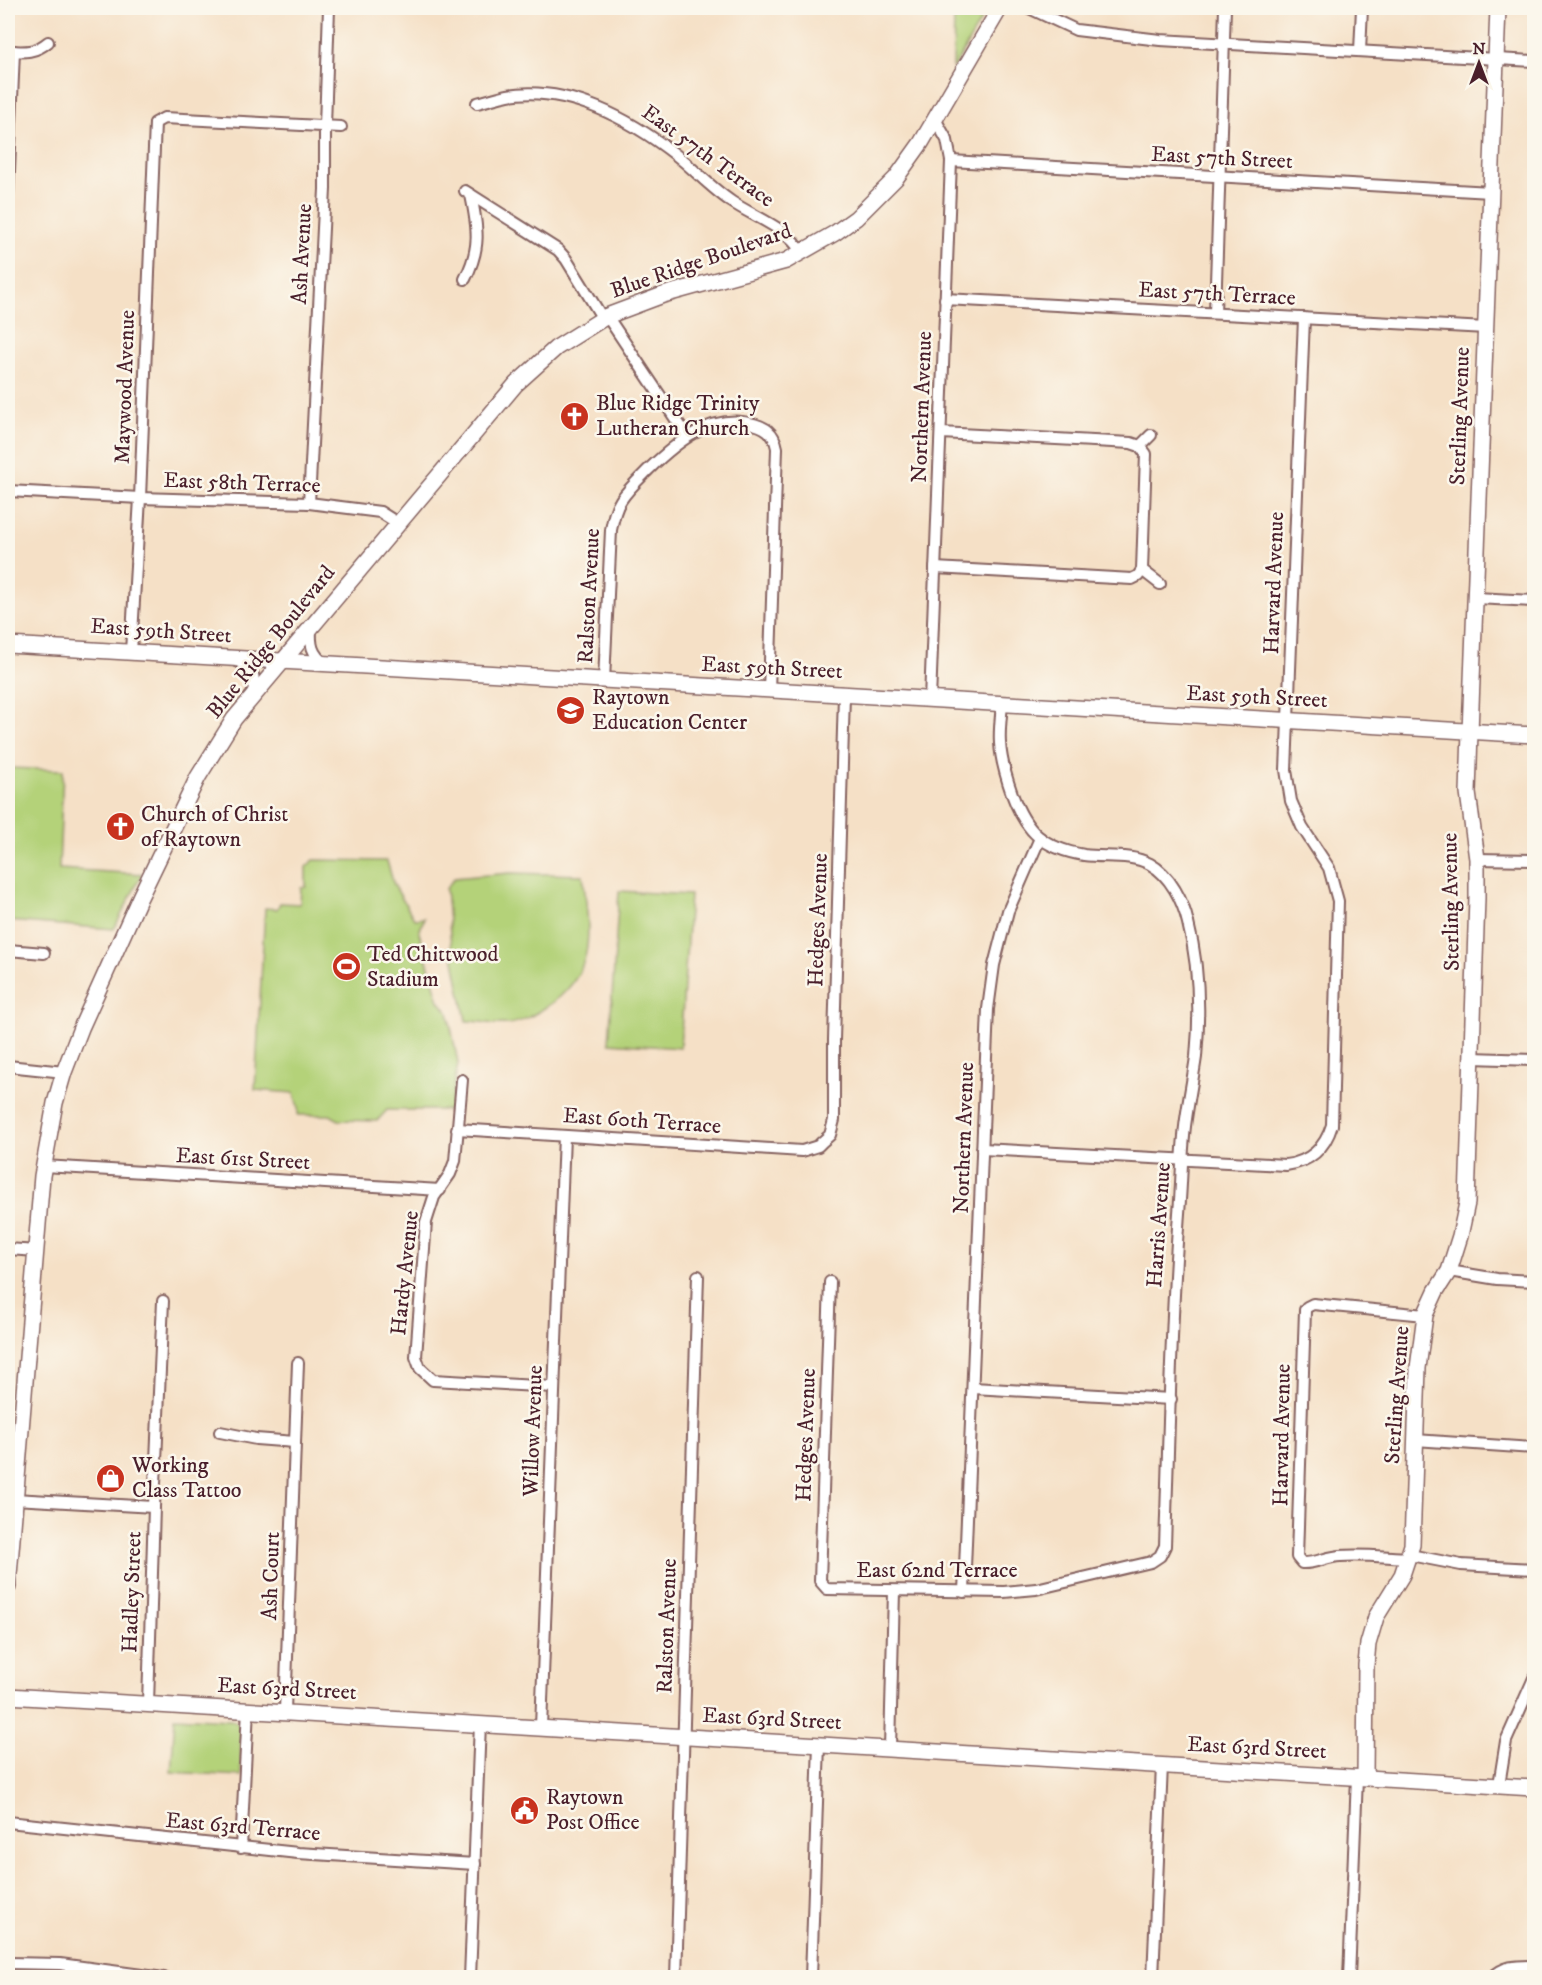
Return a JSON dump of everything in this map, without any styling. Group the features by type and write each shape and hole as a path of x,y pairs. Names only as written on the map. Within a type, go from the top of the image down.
{"street":[{"name":"Ash Avenue","path":"309,503 325,189 324,126 329,8"},
{"name":"Blue Ridge Boulevard","path":"8,1587 14,1499 14,1433 37,1251 44,1167 55,1103 81,1028 140,897 198,777 234,719 516,384 556,348 605,318 663,295 786,261 836,233 879,197 902,169 935,119 1000,8"},
{"path":"1029,8 1076,30 1160,40 1534,60"},
{"path":"1215,313 1226,8"},
{"path":"1360,51 1362,8"},
{"name":"Sterling Avenue","path":"1361,1777 1368,1644 1376,1617 1402,1575 1412,1545 1418,1368 1425,1315 1436,1291 1449,1271 1467,1203 1478,898 1468,793 1498,8"},
{"path":"8,196 11,51 33,52 48,42"},
{"name":"East 57th Terrace","path":"477,103 509,95 548,95 571,99 625,121 676,155 732,202 792,239 802,253"},
{"name":"Maywood Avenue","path":"131,652 140,498 155,123 164,118 324,126"},
{"name":"Northern Avenue","path":"930,700 951,161 947,140 935,119"},
{"path":"324,126 340,127"},
{"name":"East 57th Street","path":"951,161 1491,192"},
{"path":"465,279 478,245 477,224 468,193 558,250 687,436 716,424 742,421 762,425 772,433 777,448 769,691"},
{"name":"East 57th Terrace","path":"945,299 1486,328"},
{"name":"Harvard Avenue","path":"1183,1159 1286,1166 1307,1159 1321,1148 1332,1125 1339,917 1336,892 1329,868 1302,827 1291,801 1286,770 1304,318"},
{"path":"935,568 1132,579 1142,570 1146,454 1140,446 1131,443 941,433"},
{"path":"1140,446 1151,435"},
{"name":"Ralston Avenue","path":"604,681 611,530 615,513 622,499 641,477 687,436"},
{"name":"East 58th Terrace","path":"8,491 309,503 380,512 399,524"},
{"path":"1142,570 1160,584"},
{"path":"1476,598 1534,601"},
{"path":"311,627 312,651 326,664"},
{"name":"East 59th Street","path":"8,645 1534,735"},
{"path":"232,658 249,666 254,675 253,696"},
{"name":"Hedges Avenue","path":"822,1142 830,1135 834,1120 834,1040 844,695"},
{"path":"1002,704 999,741 1005,775 1020,814 1028,827 1040,838"},
{"name":"Northern Avenue","path":"964,1592 988,1010 994,966 1008,911 1040,838"},
{"name":"Harris Avenue","path":"1040,838 1065,852 1131,858 1148,863 1162,872 1176,894 1188,922 1191,938 1197,983 1196,1056 1185,1122 1176,1257 1165,1546 1160,1556 1155,1559"},
{"path":"1476,859 1534,860"},
{"path":"8,950 44,953"},
{"path":"1472,1058 1534,1060"},
{"path":"8,1066 64,1072"},
{"name":"Hardy Avenue","path":"462,1080 455,1161 450,1174 434,1197 426,1222 416,1350 420,1368 433,1380 554,1387"},
{"name":"East 60th Terrace","path":"457,1129 802,1151 818,1146 822,1142"},
{"name":"Willow Avenue","path":"541,1727 564,1136"},
{"path":"982,1149 1183,1159"},
{"name":"East 61st Street","path":"44,1167 440,1190"},
{"path":"8,1249 37,1251"},
{"path":"1449,1271 1497,1279 1534,1281"},
{"name":"Ralston Avenue","path":"676,1977 698,1276"},
{"name":"Hedges Avenue","path":"824,1587 820,1581 830,1282"},
{"name":"Hadley Street","path":"148,1704 163,1301"},
{"name":"Harvard Avenue","path":"1409,1557 1343,1556 1302,1563 1297,1557 1305,1310 1307,1306 1313,1304 1425,1315"},
{"name":"Ash Court","path":"285,1711 298,1363"},
{"path":"973,1388 1171,1399"},
{"path":"220,1432 256,1439 295,1442"},
{"path":"1415,1440 1534,1448"},
{"path":"14,1499 154,1507"},
{"path":"1409,1557 1461,1565 1534,1569"},
{"name":"East 62nd Terrace","path":"824,1587 1004,1592 1036,1588 1155,1559"},
{"path":"890,1748 894,1590"},
{"path":"1499,1785 1506,1741 1534,1678"},
{"name":"East 63rd Street","path":"8,1696 1534,1788"},
{"path":"241,1848 248,1709"},
{"path":"470,1977 480,1723"},
{"path":"811,1977 819,1744"},
{"path":"1153,1977 1162,1765"},
{"path":"1349,1977 1361,1777"},
{"name":"East 63rd Terrace","path":"8,1822 241,1848 475,1864"},
{"path":"8,1963 60,1964 164,1977"},
{"path":"1492,1977 1497,1972 1511,1966 1534,1966"}],"green space":[{"path":"961,8 988,8 953,69 954,13"},
{"path":"8,768 63,770 59,869 142,874 114,929 8,921"},
{"name":"Ted Chittwood Stadium","path":"314,860 387,861 394,885 414,919 424,918 419,933 439,1001 448,1012 458,1063 450,1110 387,1110 377,1121 339,1120 330,1115 298,1115 294,1093 255,1090 265,908 277,909 280,903 300,904 301,888 306,887 306,867"},
{"path":"510,873 583,875 588,932 583,965 575,980 563,994 528,1018 503,1024 466,1021 451,945 446,889 454,878"},
{"path":"619,891 690,895 680,1048 609,1043"},
{"path":"175,1717 230,1720 237,1723 241,1729 241,1776 171,1772"}],"place":[{"name":"Blue Ridge Trinity Lutheran Church","path":"575,416"},
{"name":"Raytown Education Center","path":"571,710"},
{"name":"Church of Christ of Raytown","path":"120,827"},
{"name":"Ted Chittwood Stadium","path":"346,967"},
{"name":"Working Class Tattoo","path":"111,1478"},
{"name":"Raytown Post Office","path":"525,1810"}]}
